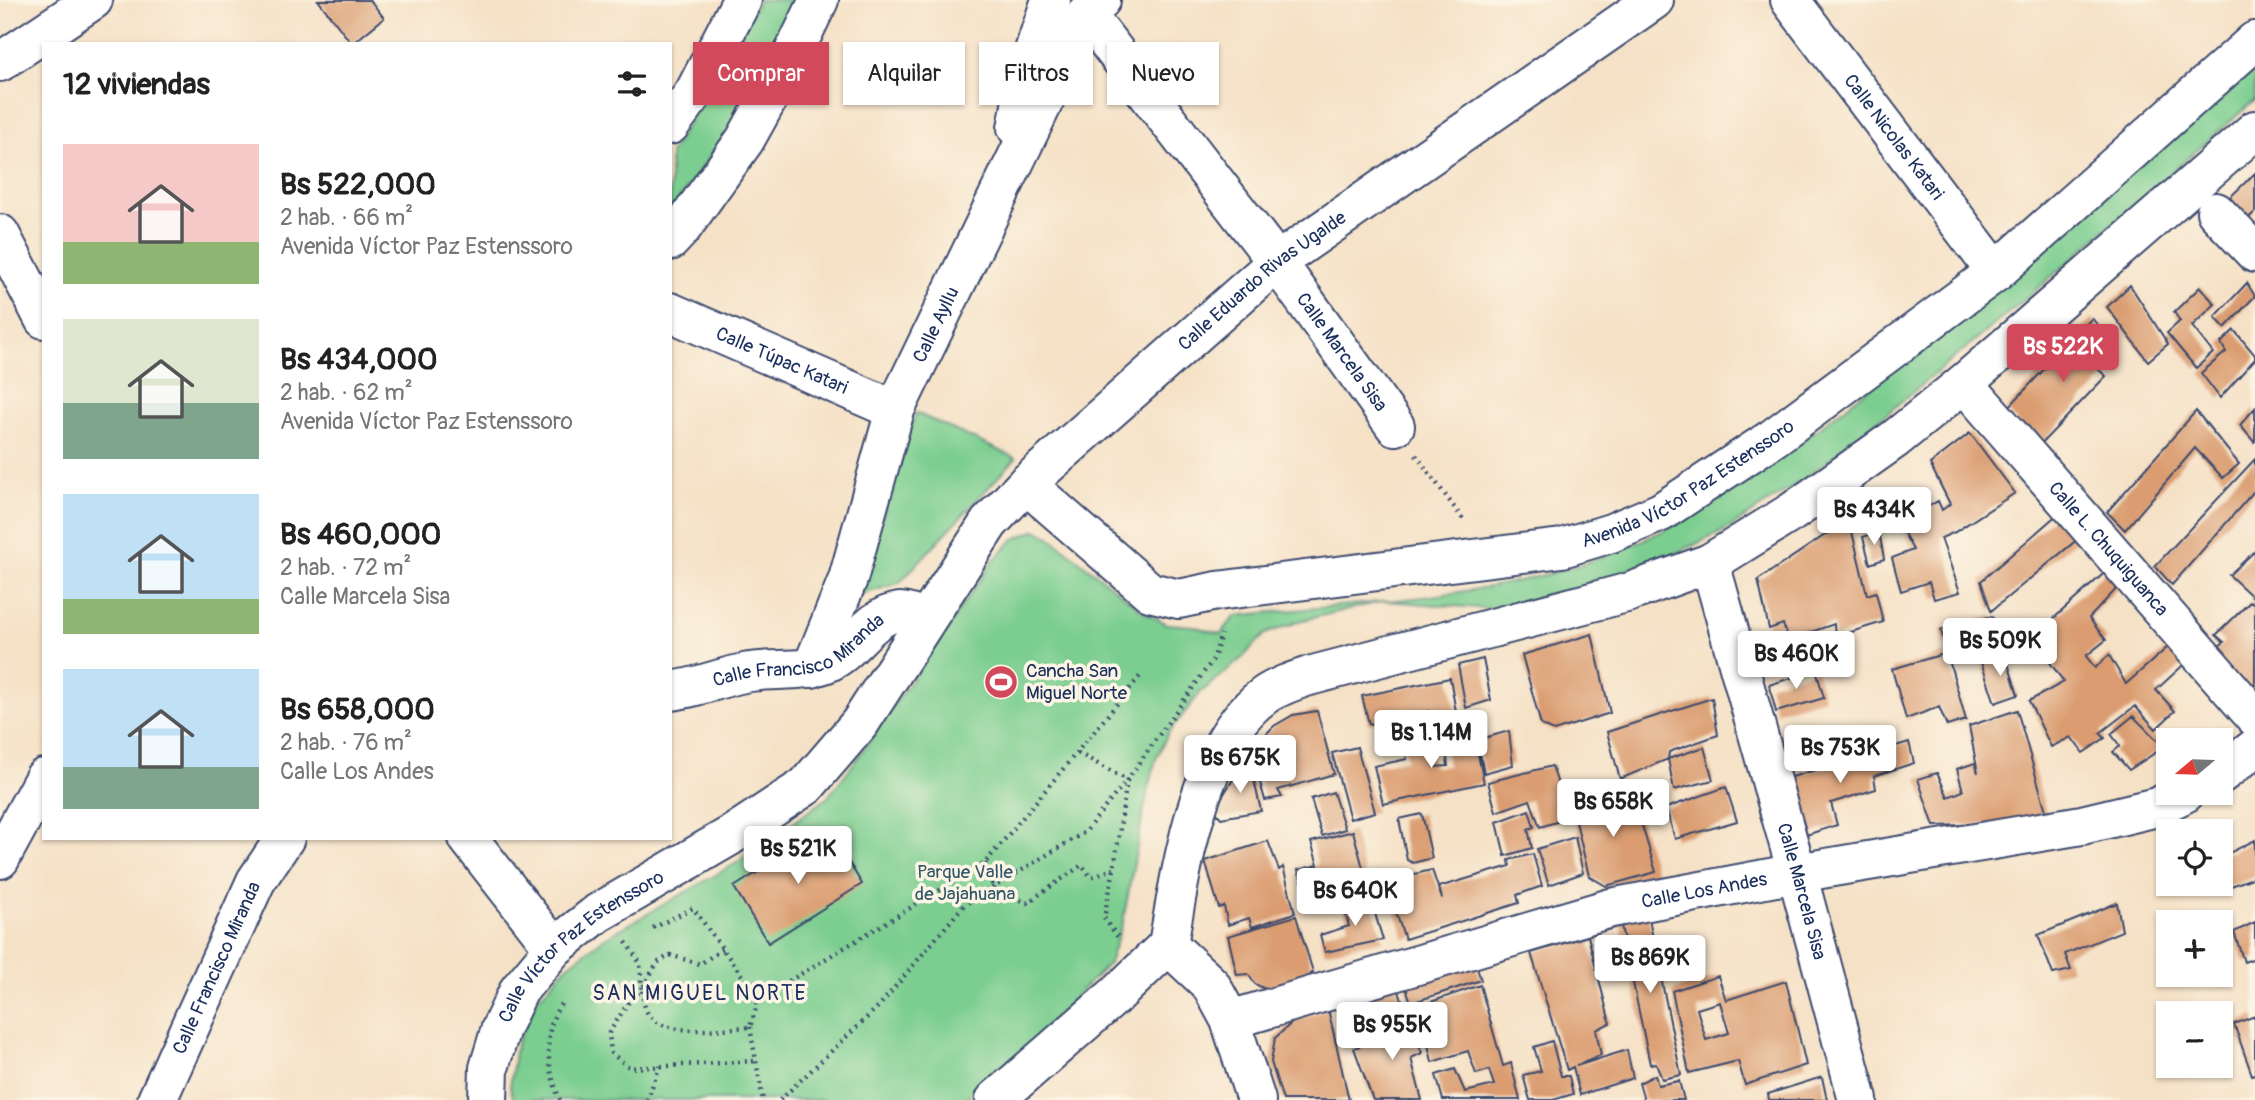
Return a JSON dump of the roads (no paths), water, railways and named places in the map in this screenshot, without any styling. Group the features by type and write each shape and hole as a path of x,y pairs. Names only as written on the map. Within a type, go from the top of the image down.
{"street":[{"path":"0,62 93,0"},
{"path":"672,122 694,93 742,0"},
{"path":"672,239 682,229 745,140 794,52 819,0"},
{"path":"1008,178 1027,72 1051,0"},
{"name":"Calle Eduardo Rivas Ugalde","path":"924,620 989,523 1027,485 1277,262 1654,0"},
{"name":"Calle Nicolas Katari","path":"1790,0 1996,272"},
{"name":"Calle Ayllu","path":"812,668 848,579 895,410 1093,7"},
{"name":"Calle Marcela Sisa","path":"1093,7 1395,426"},
{"name":"Avenida Víctor Paz Estenssoro","path":"1027,485 1150,592 1179,599 1562,548 1611,533 1661,512 1773,438 1996,272 2255,41"},
{"path":"995,1100 1155,958 1207,777 1230,733 1247,711 1265,695 1309,676 1630,592 1710,563 1792,512 1876,453 1964,383 2255,130"},
{"path":"2216,212 2255,253"},
{"path":"0,234 42,314"},
{"name":"Calle Túpac Katari","path":"672,313 895,410"},
{"name":"Calle L. Chuquiguanca","path":"1964,383 2255,716"},
{"name":"Calle Marcela Sisa","path":"1710,563 1858,1100"},
{"name":"Calle Francisco Miranda","path":"672,691 694,689 744,673 812,668 830,662 846,652 877,620 900,612 924,620"},
{"name":"Calle Víctor Paz Estenssoro","path":"488,1100 489,1068 501,1028 519,990 554,948 598,913 730,836 806,786 860,723 924,620"},
{"path":"2233,765 2255,748"},
{"path":"0,859 42,782"},
{"name":"Calle Los Andes","path":"1230,1020 1611,908 1797,873 2082,825 2161,805"},
{"name":"Calle Francisco Miranda","path":"157,1100 256,881 284,840"},
{"path":"470,840 554,948"},
{"path":"1155,958 1211,985 1230,1020 1256,1100"}],"place":[{"name":"Cancha San Miguel Norte","path":"1001,682"}],"district":[{"name":"SAN MIGUEL NORTE","path":"700,993"}],"park label":[{"name":"Parque Valle de Jajahuana","path":"965,883"}]}
